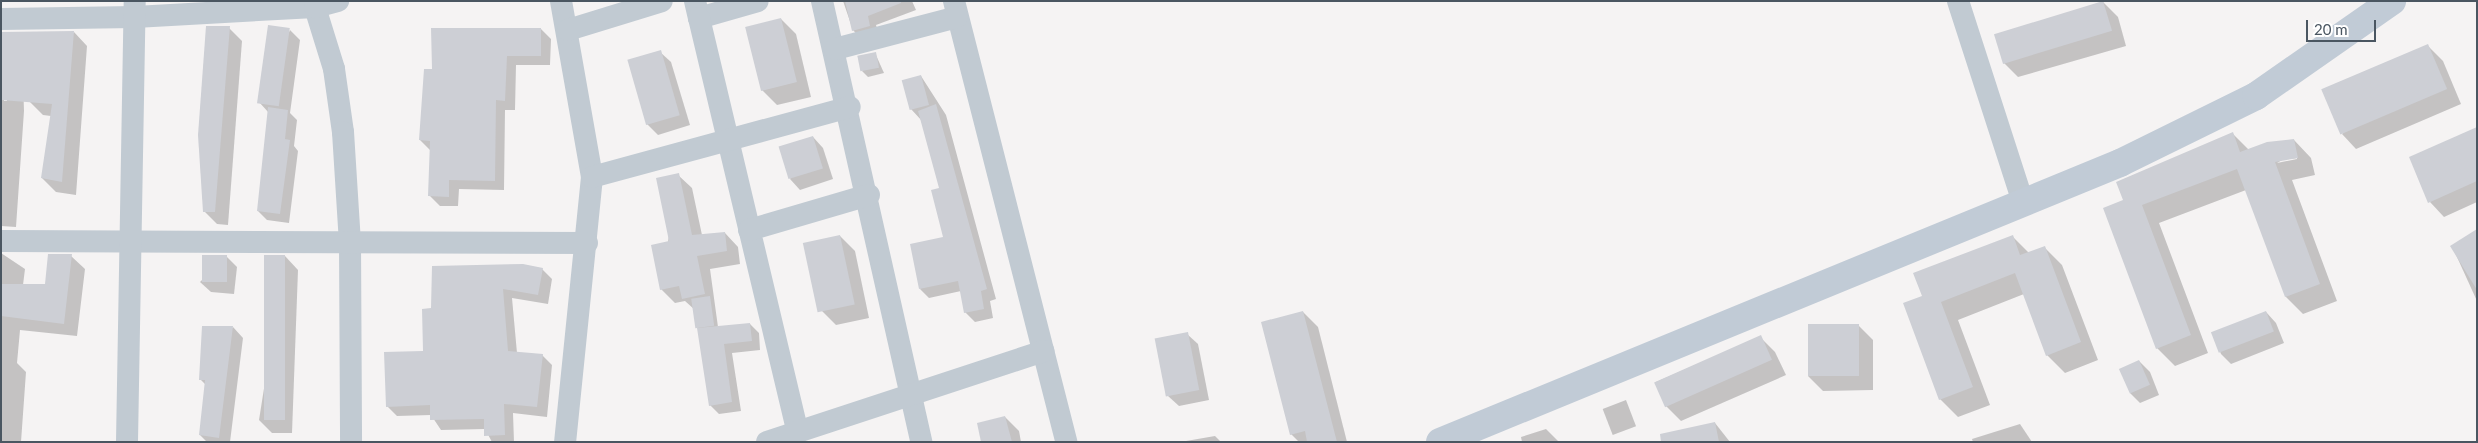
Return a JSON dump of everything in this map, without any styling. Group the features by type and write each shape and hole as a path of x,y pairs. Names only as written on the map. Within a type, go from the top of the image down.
{"street":[{"path":"1,19 135,9 314,4 338,1"},
{"path":"561,1 568,30 592,177 587,243 565,442"},
{"path":"568,30 662,1"},
{"path":"758,1 697,10 727,143 798,432"},
{"path":"822,1 850,107 921,442"},
{"path":"1958,1 2024,205"},
{"path":"1440,442 2024,205 2256,96 2392,1"},
{"path":"314,4 334,69 350,242 351,442"},
{"path":"127,442 127,244 135,9"},
{"path":"835,49 956,9 1066,442"},
{"path":"592,177 727,143 850,107"},
{"path":"749,230 869,195"},
{"path":"1,241 127,244 350,242 587,243"},
{"path":"767,442 911,391 1043,352"}],"building":[{"path":"845,1 901,1 901,3 868,16 870,26 852,31"},
{"path":"2103,1 2112,31 2003,64 1994,34"},
{"path":"781,18 797,82 761,91 745,27"},
{"path":"268,25 290,28 279,106 257,103"},
{"path":"206,26 230,26 215,212 203,212 198,135"},
{"path":"431,28 541,28 541,56 507,56 505,101 496,100 495,181 449,180 449,197 428,196 430,141 419,140 424,69 432,69"},
{"path":"74,31 62,182 41,178 52,104 1,100 1,32"},
{"path":"2428,44 2447,89 2340,134 2321,89"},
{"path":"661,50 680,115 646,125 627,60"},
{"path":"876,52 879,68 860,71 857,56"},
{"path":"921,75 929,105 910,110 902,80"},
{"path":"936,104 987,289 981,291 984,309 964,313 958,281 919,289 910,244 943,237 931,190 939,188 918,111"},
{"path":"268,107 288,110 285,139 290,140 280,214 257,211"},
{"path":"2477,127 2477,181 2428,203 2409,157"},
{"path":"2233,132 2240,152 2267,142 2294,139 2298,158 2275,162 2320,284 2285,297 2237,169 2142,205 2191,335 2156,349 2103,208 2123,200 2116,182"},
{"path":"813,136 823,169 789,179 779,147"},
{"path":"679,173 692,235 725,232 727,251 697,256 705,294 682,299 679,286 660,290 651,245 669,241 656,178"},
{"path":"2477,229 2477,290 2450,246"},
{"path":"840,235 855,304 818,312 803,243"},
{"path":"2013,235 2020,255 2045,246 2081,342 2046,356 2015,273 1941,302 1973,387 1939,400 1903,303 1922,296 1913,273"},
{"path":"48,254 72,254 64,324 1,316 1,284 45,284"},
{"path":"202,255 227,255 227,282 202,282"},
{"path":"264,255 285,255 285,420 264,420"},
{"path":"523,264 543,268 538,295 503,289 508,351 543,354 537,407 504,404 505,435 484,436 484,419 430,420 430,405 386,407 384,352 423,351 422,309 431,308 432,266"},
{"path":"710,296 714,326 695,328 691,299"},
{"path":"1303,311 1337,442 1307,442 1305,431 1290,435 1261,322"},
{"path":"2266,311 2274,332 2219,353 2211,332"},
{"path":"750,323 752,341 724,344 732,402 709,406 697,328"},
{"path":"1808,324 1859,324 1859,376 1808,376"},
{"path":"202,326 233,326 219,438 199,435 205,380 199,380"},
{"path":"1188,332 1199,390 1166,396 1155,338"},
{"path":"1761,335 1772,360 1665,407 1654,383"},
{"path":"2139,360 2150,385 2130,394 2119,369"},
{"path":"1005,416 1012,442 981,442 977,423"},
{"path":"1715,422 1719,442 1661,442 1660,434"}]}
